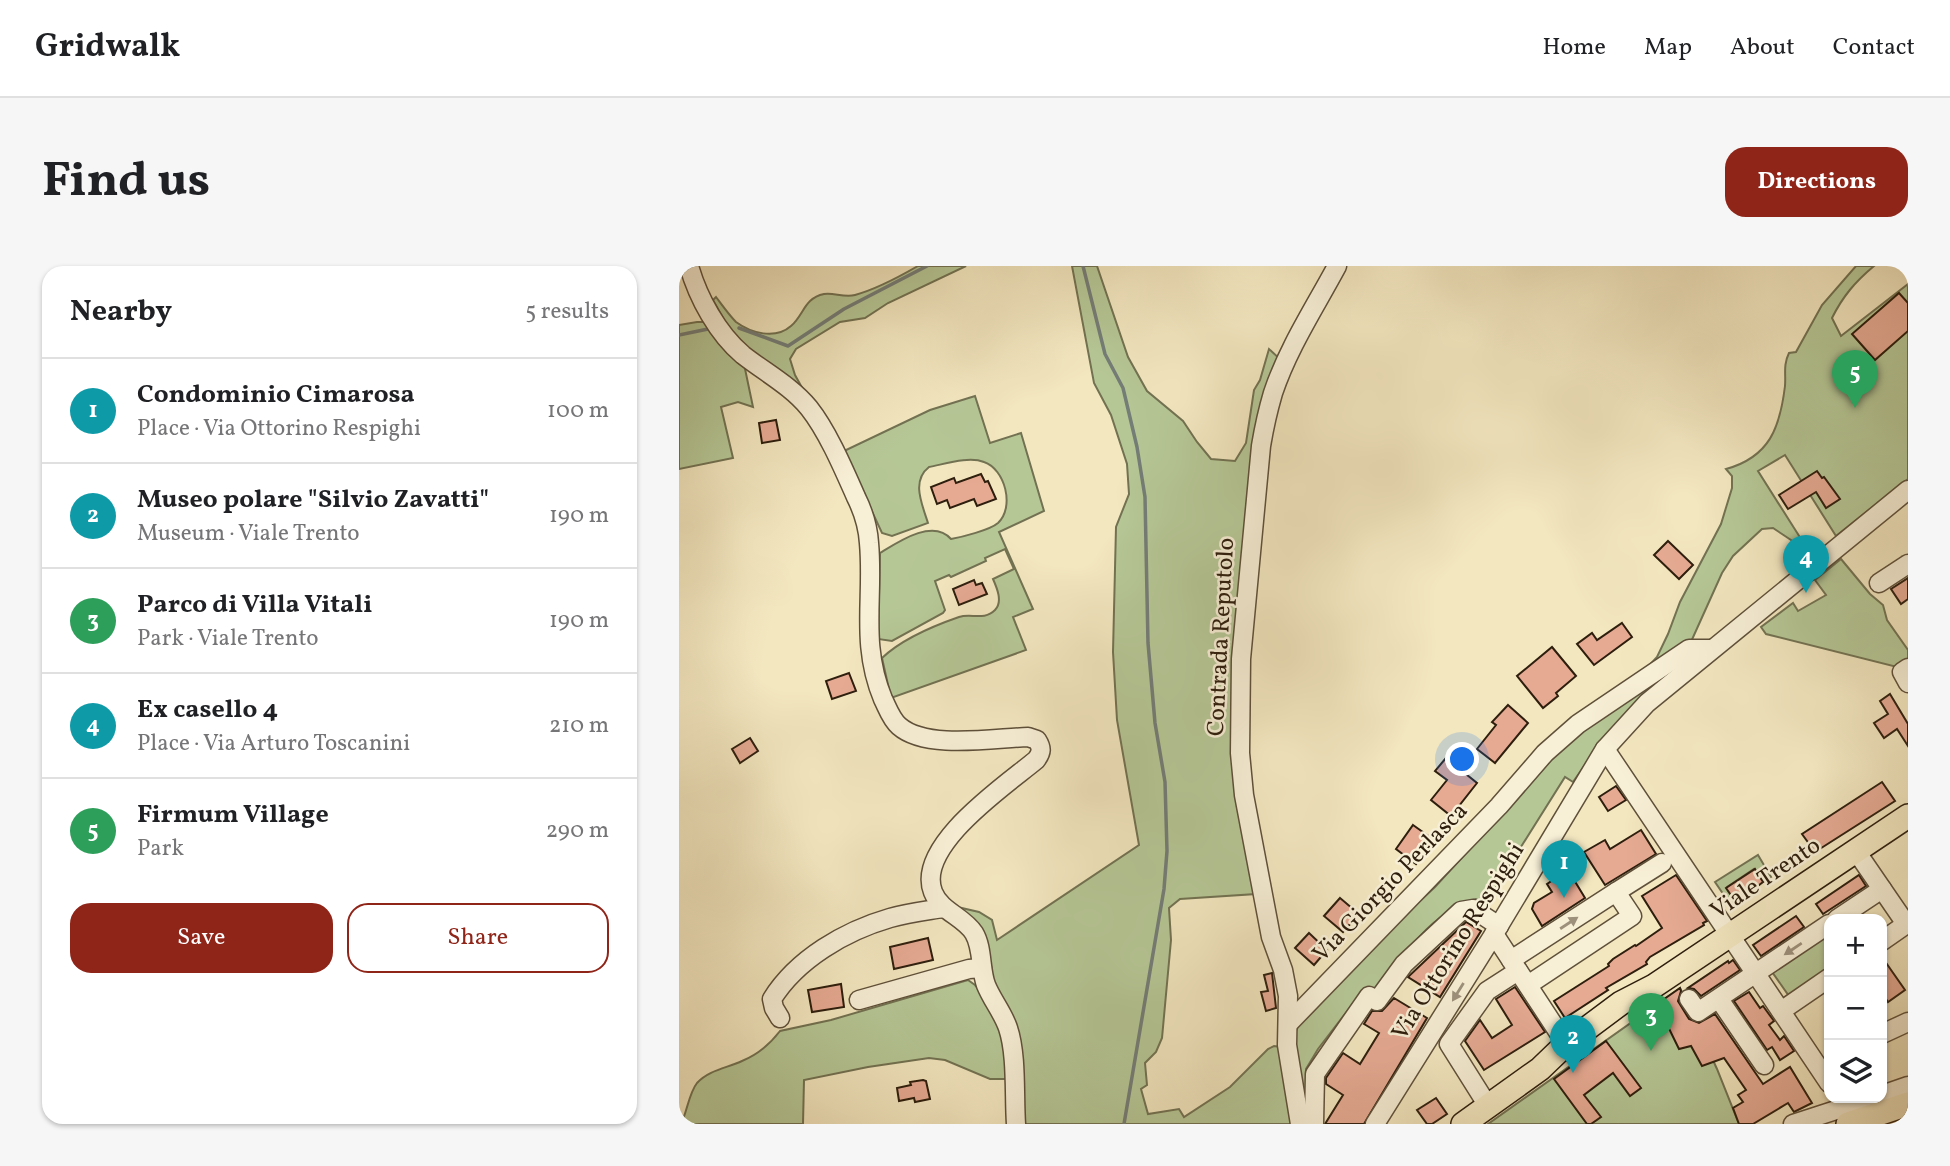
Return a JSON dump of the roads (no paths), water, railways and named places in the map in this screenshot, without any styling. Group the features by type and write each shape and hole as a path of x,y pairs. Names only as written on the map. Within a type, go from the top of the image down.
{"main road":[{"name":"Viale Trento","path":"1463,1124 1569,1049 1629,1014 1654,986 1908,816"},
{"path":"1843,1110 1908,1104"}],"street":[{"path":"689,266 694,283 716,325 741,354 789,388 810,409 857,498 866,523 869,544 868,614 871,655 879,688 890,716 900,727 920,738 944,740 1028,737 1037,740 1041,746 1041,753 1036,760 981,804 952,833 938,852 932,869 931,884 934,895 943,908 975,934 986,986 1007,1024 1011,1038 1016,1124"},
{"name":"Contrada Reputolo","path":"1289,1023 1283,970 1271,937 1244,795 1240,753 1241,659 1265,423 1274,391 1302,328 1337,266"},
{"name":"Via Ottorino Respighi","path":"1374,1124 1497,930 1605,749 1647,703 1908,490"},
{"path":"1879,583 1908,564"},
{"name":"Via Giorgio Perlasca","path":"1289,1023 1471,835 1545,753 1578,724 1689,649 1711,649"},
{"path":"1908,668 1902,672 1908,683"},
{"path":"1605,749 1781,1011 1824,1067"},
{"path":"1856,851 1907,923 1887,937"},
{"path":"1519,972 1616,892 1662,863"},
{"path":"1844,914 1882,889"},
{"path":"1488,1106 1448,1044 1487,991 1519,972 1632,916 1616,892"},
{"path":"780,1018 772,999 782,982 837,940 890,918 943,908"},
{"path":"1314,1124 1315,1074 1369,996 1377,1001 1404,964 1461,911 1473,909 1497,930 1519,972 1569,1049"},
{"path":"1689,999 1698,1012 1824,928"},
{"path":"859,1000 969,969 982,968"},
{"path":"1781,1011 1824,981"},
{"path":"1719,999 1764,1065"},
{"path":"1887,1032 1908,1021"},
{"path":"1289,1023 1288,1056 1300,1124"},
{"path":"1887,1093 1908,1086"},
{"path":"1793,1124 1860,1103"}],"waterway":[{"path":"739,328 788,346 844,309 927,266"},
{"path":"1083,266 1105,354 1123,388 1145,497 1148,643 1155,723 1165,782 1167,851 1164,889 1124,1124"},
{"path":"679,335 708,329"}],"place":[{"name":"Firmum Village","path":"1855,408"},
{"name":"Ex casello 4","path":"1806,593"},
{"name":"Condominio Cimarosa","path":"1564,898"},
{"name":"Parco di Villa Vitali","path":"1651,1051"},
{"name":"Museo polare \"Silvio Zavatti\"","path":"1573,1073"}]}
